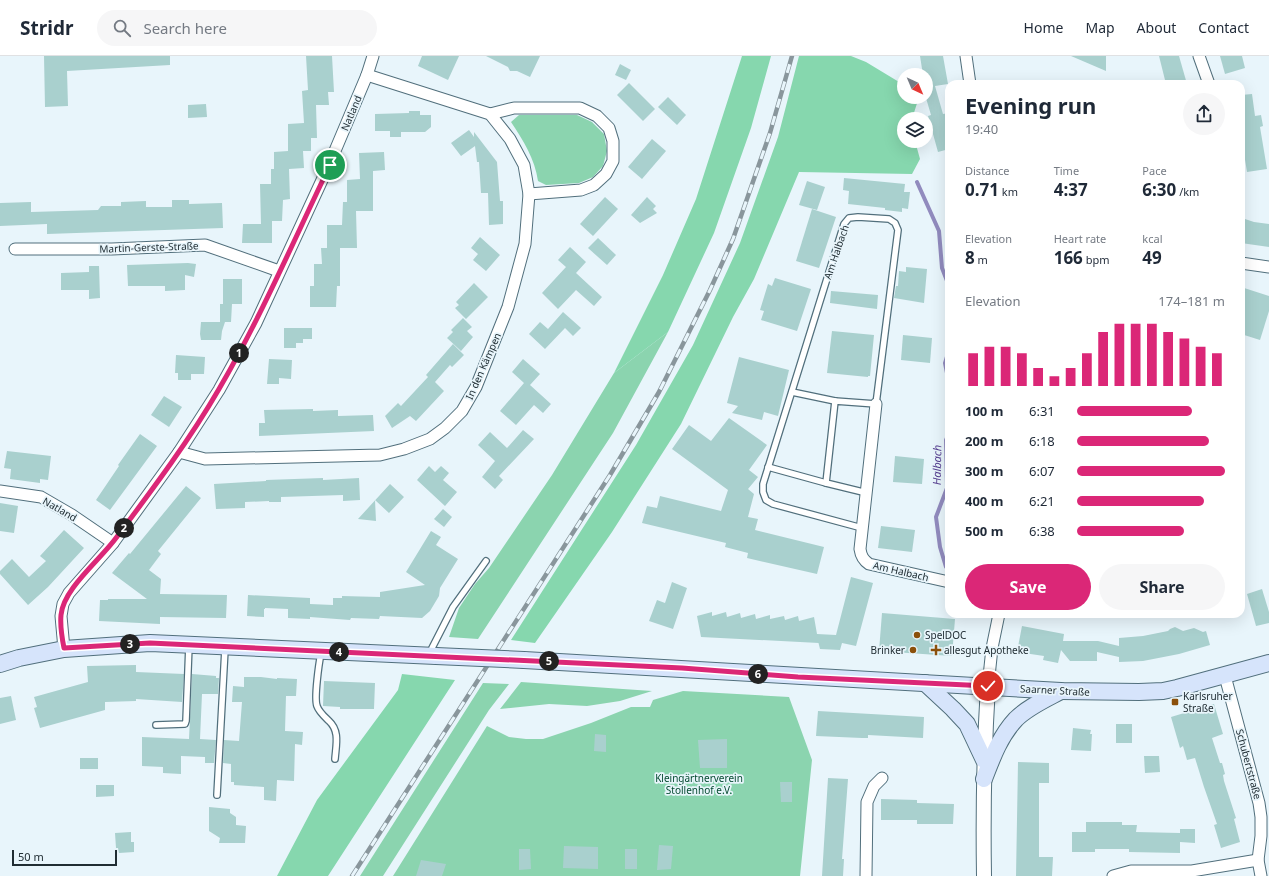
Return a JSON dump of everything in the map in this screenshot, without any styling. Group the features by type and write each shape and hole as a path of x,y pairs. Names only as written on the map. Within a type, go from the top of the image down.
{"main road":[{"name":"Saarner Straße","path":"0,664 19,658 64,648 150,643 682,668 798,677 1061,691 1139,692 1163,691 1225,676 1269,663"},
{"path":"925,683 967,724 984,760"},
{"path":"984,779 995,750 1006,731 1017,719 1033,706 1061,691"}],"street":[{"name":"Natland","path":"64,648 60,616 63,604 69,592 113,543 179,452 219,390 252,330 330,165 367,75 372,56"},
{"path":"966,56 969,80"},
{"path":"1199,56 1208,80"},
{"path":"367,75 490,114 514,108 580,108 597,116 609,128 613,141 613,161 606,174 594,185 581,190 529,194"},
{"name":"In den Kämpen","path":"179,452 205,459 380,455 404,449 430,439 445,428 462,411 476,387 508,307 525,244 529,194 524,165 510,139 490,114"},
{"name":"Martin-Gerste-Straße","path":"15,249 112,249 205,245 279,271"},
{"path":"1245,264 1269,267"},
{"name":"Am Halbach","path":"876,404 862,528 860,549 861,555 869,564 945,581"},
{"name":"Natland","path":"0,490 41,497 72,515 113,543"},
{"path":"984,876 984,760 988,686 992,648 998,618"},
{"name":"Schubertstraße","path":"1225,676 1260,804 1265,835 1258,860 1261,876"},
{"path":"866,876 867,802 874,786 882,778"},
{"path":"1113,876 1131,871 1192,871 1258,860"}],"lane":[{"name":"Am Halbach","path":"862,528 773,504 766,500 763,492 768,468 844,224 849,218 858,217 889,219 895,223 898,230 876,404"},
{"path":"792,392 835,401 876,404"},
{"path":"826,482 835,401"},
{"path":"768,468 867,493"},
{"path":"433,656 432,648 453,607 486,561"},
{"path":"156,725 185,724 189,645"},
{"path":"217,795 225,646"},
{"path":"321,651 318,672 317,706 337,732 335,759"}],"green space":[{"path":"742,56 771,56 751,128 714,233 668,332 614,373 663,275 696,199"},
{"path":"799,56 851,56 866,62 897,81 897,104 917,104 914,112 897,112 897,148 917,148 920,159 912,174 799,172 754,279 733,317 681,424 612,532 535,643 511,640 636,445 693,345 740,243 778,137"},
{"path":"519,115 577,115 592,122 604,134 607,151 603,166 593,177 579,183 546,185 538,181 531,157 511,122"},
{"path":"668,332 613,433 478,639 449,637 459,608 475,584 489,568 552,475 614,373"},
{"path":"402,674 455,680 328,876 277,876 317,800 398,690"},
{"path":"521,682 652,691 620,701 587,706 549,704 500,709"},
{"path":"483,683 509,684 489,710 383,876 360,876"},
{"name":"Kleingärtnerverein Stollenhof e.V.","path":"683,691 789,697 812,760 800,876 393,876 487,726 509,737 543,739 591,723 631,707 650,707 653,700"}],"building":[{"path":"44,56 170,56 170,65 67,71 68,106 45,107"},
{"path":"306,56 332,56 334,92 328,92 329,105 316,105 317,138 311,138 311,151 303,151 304,168 289,169 290,199 283,200 282,221 272,221 272,243 242,243 243,224 261,224 260,184 271,184 271,169 274,169 274,152 288,151 288,124 304,123 302,91 308,90"},
{"path":"422,56 459,56 448,80 418,66"},
{"path":"486,56 540,56 530,77 517,71 510,71 508,67"},
{"path":"920,56 943,56 947,80 945,80 945,84 935,86 943,114 945,114 945,150 938,152 933,134 933,112 930,112 928,104 933,104 933,68 922,68"},
{"path":"1071,56 1106,56 1106,71"},
{"path":"1159,56 1179,56 1186,80 1165,80"},
{"path":"1220,56 1242,56 1245,68 1225,74"},
{"path":"620,64 631,70 626,80 615,75"},
{"path":"629,83 655,109 643,121 617,95"},
{"path":"1252,94 1255,116 1261,115 1263,126 1260,127 1267,169 1247,172 1245,160 1245,95"},
{"path":"668,97 686,115 677,125 658,107"},
{"path":"206,104 207,117 188,118 188,105"},
{"path":"409,111 420,111 420,115 431,115 431,127 425,132 401,132 401,137 390,137 390,131 375,131 375,114 409,113"},
{"path":"469,130 474,137 474,132 497,162 500,201 503,201 503,224 489,225 488,193 481,193 479,162 477,162 475,146 461,156 451,143"},
{"path":"652,139 666,151 642,179 628,167"},
{"path":"384,152 385,170 373,171 373,211 356,211 357,248 340,248 340,286 337,286 336,307 310,307 310,286 314,286 314,264 322,264 321,248 327,248 327,225 342,225 343,202 347,202 347,180 360,179 359,153"},
{"path":"844,178 905,184 904,192 910,192 908,209 902,208 902,212 885,210 885,208 848,204 849,191 843,190"},
{"path":"807,181 825,187 817,210 799,205"},
{"path":"605,197 618,209 593,236 580,224"},
{"path":"647,197 656,206 653,209 657,213 640,223 631,215"},
{"path":"172,200 189,200 189,204 222,203 223,228 47,234 47,224 0,226 0,203 31,202 31,212 98,210 101,206 121,206 121,202 146,201 146,207 172,207"},
{"path":"812,209 836,217 819,268 796,261"},
{"path":"1245,219 1269,224 1269,247 1245,244"},
{"path":"480,237 500,255 486,271 473,260 478,254 471,248"},
{"path":"598,238 616,255 607,265 588,248"},
{"path":"570,247 586,262 576,273 602,297 594,306 576,290 558,309 542,293 566,267 558,260"},
{"path":"196,264 194,277 185,275 185,290 165,291 165,286 128,286 127,265"},
{"path":"89,266 99,266 100,298 89,299 89,290 61,290 61,273 89,272"},
{"path":"906,267 927,269 924,303 894,298 896,286 898,286 899,271 906,272"},
{"path":"775,278 811,289 797,331 761,320 764,311 760,310 768,284 772,286"},
{"path":"223,279 242,279 242,304 232,304 231,322 225,322 221,340 201,340 201,322 220,322 220,304 223,304"},
{"path":"474,283 488,297 466,319 455,308 459,305 456,302"},
{"path":"1245,288 1269,296 1269,311 1260,340 1245,335"},
{"path":"831,291 878,295 877,309 830,303"},
{"path":"563,312 581,328 573,336 565,328 545,349 529,334 540,322 548,329"},
{"path":"463,318 472,327 467,331 473,337 461,351 447,338 453,332 451,330"},
{"path":"284,328 312,328 312,339 303,339 303,343 296,343 296,348 284,348"},
{"path":"832,331 874,335 870,376 827,373"},
{"path":"903,335 932,338 930,363 901,360"},
{"path":"453,344 464,355 452,367 450,365 435,382 444,391 416,421 410,416 392,428 385,416 398,403 401,406 428,377 426,375"},
{"path":"176,355 205,357 204,374 191,374 191,380 178,380 178,373 175,373"},
{"path":"739,357 789,370 778,416 764,412 762,420 732,413 738,406 727,403"},
{"path":"269,359 292,360 291,379 279,378 279,384 267,384"},
{"path":"523,359 540,374 530,385 551,404 543,413 534,405 516,425 500,411 524,383 512,372"},
{"path":"164,396 182,407 169,427 151,415"},
{"path":"313,409 313,411 338,410 338,416 373,415 374,431 259,436 259,423 265,423 264,410"},
{"path":"729,418 767,445 749,470 758,477 748,489 754,494 748,517 758,519 755,530 824,547 817,574 747,558 748,553 725,547 726,543 642,523 647,506 657,508 660,496 721,511 728,490 672,449 689,425 711,441"},
{"path":"523,430 534,439 499,476 503,480 495,489 482,477 495,461 478,445 490,432 507,448"},
{"path":"140,434 157,446 110,510 96,500"},
{"path":"7,451 51,456 48,480 40,479 40,483 10,479 11,469 4,468"},
{"path":"895,456 924,459 922,484 893,482"},
{"path":"429,466 435,472 441,466 449,473 443,480 457,492 445,506 417,480"},
{"path":"323,478 323,480 359,478 360,500 343,501 343,495 281,497 281,502 245,502 245,508 216,509 214,484"},
{"path":"390,484 404,497 389,513 375,500"},
{"path":"186,486 201,498 158,551 161,554 149,570 161,579 160,594 227,595 226,618 160,617 160,624 99,621 100,600 147,599 112,573 129,553 130,554"},
{"path":"375,500 376,521 358,519"},
{"path":"0,503 18,506 14,533 0,531"},
{"path":"443,509 452,517 444,527 434,519"},
{"path":"881,526 915,530 912,552 878,548"},
{"path":"64,530 84,548 48,587 28,605 0,574 0,571 12,559 29,577 46,561 40,556"},
{"path":"431,531 441,537 436,545 458,559 440,588 439,596 430,611 422,618 380,616 379,619 351,618 350,620 310,617 310,619 288,618 288,609 265,608 264,617 247,616 248,595 310,598 310,604 333,605 333,598 342,598 342,596 380,597 380,592 425,585 406,572"},
{"path":"851,577 873,583 856,646 842,643 840,650 820,649 818,643 701,637 697,616 712,612 712,616 726,612 727,617 740,613 741,618 755,614 756,619 770,615 770,619 784,616 785,620 798,616 799,621 814,617 817,634 836,635"},
{"path":"672,582 687,588 673,629 649,621 657,600 665,603"},
{"path":"1262,589 1269,612 1269,623 1256,626 1247,594"},
{"name":"SpelDOC","path":"882,613 955,619 952,656 879,651"},
{"path":"1022,626 1064,634 1063,641 1098,641 1119,646 1119,638 1143,636 1168,631 1175,627 1183,631 1194,628 1203,632 1206,631 1210,645 1179,654 1143,661 1119,662 1119,657 1097,652 1097,661 1070,661 1061,650 1058,663 1043,660 1044,656 1017,652"},
{"path":"136,665 136,672 184,674 182,702 136,699 136,701 105,702 105,710 40,728 34,708 37,707 34,697 88,682 87,666"},
{"path":"192,674 216,676 216,678 219,678 218,694 202,694 200,739 216,740 214,763 205,763 205,757 181,756 181,774 163,773 163,767 142,766 142,737 189,739"},
{"path":"244,677 297,679 296,696 286,696 285,731 303,732 302,745 295,744 294,781 277,780 276,801 264,800 264,787 234,785 234,782 231,782 231,764 223,763 224,740 239,741 242,702 232,702 233,686 244,687"},
{"path":"324,681 375,683 374,709 340,709 340,707 323,706"},
{"path":"11,696 16,720 0,724 0,698"},
{"path":"1214,704 1223,734 1212,738 1225,774 1223,775 1224,781 1236,818 1234,819 1240,842 1221,848 1214,825 1217,824 1195,758 1187,760 1183,746 1180,748 1171,717"},
{"path":"818,711 924,717 923,738 868,735 868,738 816,736"},
{"path":"1116,724 1132,724 1132,743 1116,743"},
{"path":"1073,728 1091,730 1091,751 1071,750"},
{"path":"595,734 606,735 606,752 594,751"},
{"path":"727,739 727,768 700,768 698,740"},
{"path":"1144,756 1159,756 1160,772 1145,773"},
{"path":"80,758 98,758 98,769 80,769"},
{"path":"1018,762 1049,763 1049,783 1039,783 1039,857 1053,857 1052,876 1016,876"},
{"path":"828,778 848,779 842,859 844,859 843,876 822,876"},
{"path":"780,782 792,782 792,802 781,802"},
{"path":"96,785 114,785 114,796 96,797"},
{"path":"881,799 917,800 917,803 954,804 953,824 917,824 917,820 881,820"},
{"path":"209,807 230,809 230,813 236,817 236,825 246,826 245,843 219,843 220,838 209,831"},
{"path":"1086,822 1122,822 1122,825 1137,825 1136,832 1180,833 1180,829 1195,829 1195,843 1180,842 1180,853 1129,852 1129,849 1095,849 1095,852 1072,852 1072,832 1086,832"},
{"path":"131,832 131,842 134,842 134,852 119,853 118,848 116,848 115,833"},
{"path":"659,845 673,846 671,869 657,870"},
{"path":"564,846 598,847 598,869 563,868"},
{"path":"519,849 530,849 531,869 519,870"},
{"path":"625,849 637,849 637,869 625,869"},
{"path":"421,860 446,864 442,876 416,876"}],"waterway":[{"name":"Halbach","path":"917,182 939,231 942,268 945,276"},
{"name":"Halbach","path":"945,493 936,517 940,547 945,564"}],"railway":[{"path":"352,876 610,475 659,392 710,290 733,239 770,133 792,56"}],"place":[{"name":"SpelDOC","path":"917,635"},
{"name":"Brinker","path":"913,650"},
{"name":"allesgut Apotheke","path":"936,650"},
{"name":"Karlsruher Straße","path":"1175,702"}],"route":[{"path":"330,165 279,271 256,323 219,390 179,452 113,543 69,592 63,604 60,616 64,648 150,643 682,668 798,677 988,686"}]}
